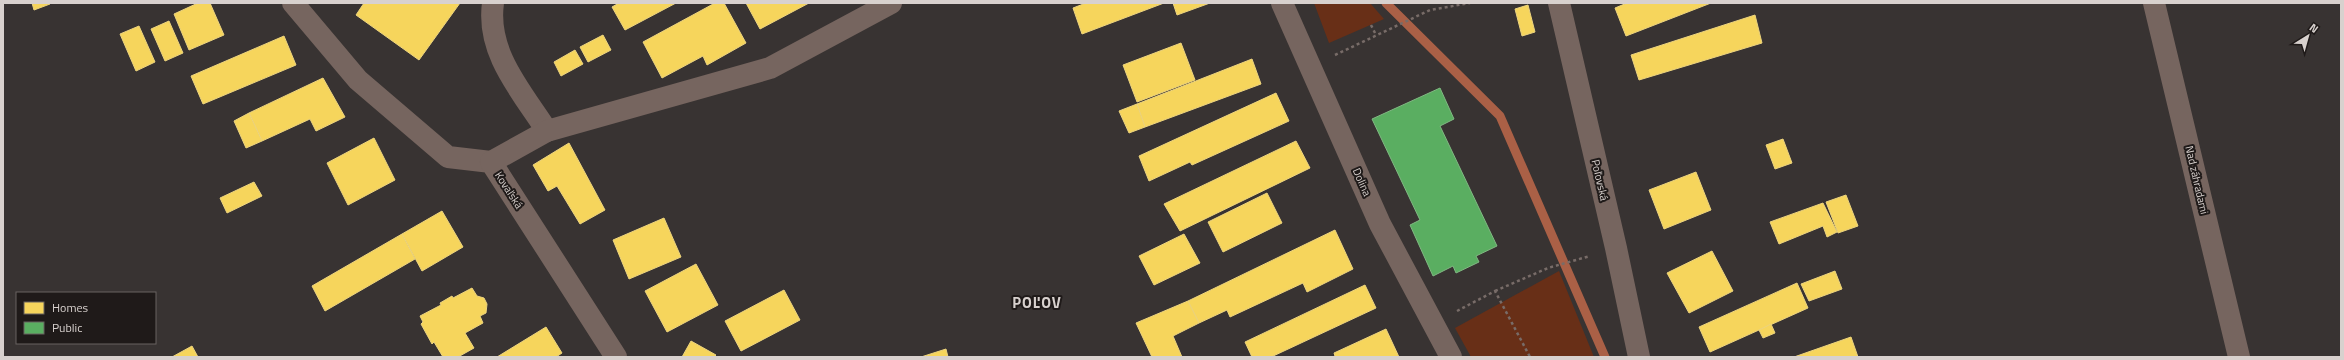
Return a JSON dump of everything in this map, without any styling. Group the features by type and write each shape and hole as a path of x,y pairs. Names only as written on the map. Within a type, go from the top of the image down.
{"street":[{"path":"494,3 491,20 501,60 547,131"},
{"path":"491,162 547,131 770,68 891,3"},
{"name":"Dolina","path":"1282,3 1380,224 1451,357"},
{"name":"Poľovská","path":"1559,3 1615,240 1639,357"},
{"name":"Nad záhradami","path":"2154,3 2239,357"},
{"name":"Kovaľská","path":"303,8 358,80 448,157 491,162 616,357"}],"path":[{"path":"1310,67 1430,10 1470,3"},
{"path":"1371,25 1376,35"},
{"path":"1433,324 1495,291 1548,268 1573,260"},
{"path":"1495,291 1530,357"}],"shaded area":[{"path":"1314,3 1370,3 1384,19 1329,43"},
{"path":"1559,271 1594,357 1471,357 1455,328"}],"building: Homes":[{"path":"32,3 50,3 50,4 34,10"},
{"path":"198,3 210,3 224,35 189,50 174,14"},
{"path":"364,3 460,3 419,60 356,15"},
{"path":"619,3 676,3 625,30 612,7"},
{"path":"715,3 724,3 746,43 707,65 703,56 662,78 643,42"},
{"path":"746,3 809,3 760,29"},
{"path":"1086,3 1164,3 1082,34 1073,8"},
{"path":"1173,3 1210,3 1177,15"},
{"path":"1627,3 1711,3 1626,36 1615,8"},
{"path":"1528,5 1535,32 1522,36 1515,9"},
{"path":"1755,15 1762,43 1639,80 1631,55"},
{"path":"169,21 183,53 165,61 151,29"},
{"path":"139,26 155,62 136,71 120,34"},
{"path":"603,35 611,50 588,62 580,47"},
{"path":"284,36 296,65 203,104 191,76"},
{"path":"1181,43 1195,80 1137,102 1123,65"},
{"path":"575,50 583,64 561,76 554,62"},
{"path":"1252,59 1261,84 1145,127 1137,104"},
{"path":"323,78 345,117 316,131 310,119 262,141 249,113"},
{"path":"1276,93 1289,121 1192,165 1190,162 1149,181 1139,156"},
{"path":"1137,104 1145,127 1129,133 1119,111"},
{"path":"249,113 262,141 246,148 234,121"},
{"path":"374,138 395,180 348,205 327,163"},
{"path":"1783,139 1792,163 1775,169 1766,145"},
{"path":"1296,141 1310,168 1180,231 1164,204"},
{"path":"569,143 605,210 580,224 557,186 548,191 533,165"},
{"path":"1696,172 1711,210 1664,229 1649,190"},
{"path":"254,182 262,196 227,213 220,198"},
{"path":"1267,193 1282,223 1223,252 1208,222"},
{"path":"1846,195 1858,226 1838,233 1826,202"},
{"path":"1823,203 1837,232 1827,237 1823,226 1779,244 1770,222"},
{"path":"442,211 463,247 422,271 402,234"},
{"path":"664,218 681,257 629,279 613,240"},
{"path":"1335,230 1353,269 1307,292 1303,283 1230,317 1227,310 1199,323 1188,301"},
{"path":"402,234 415,259 325,311 312,286"},
{"path":"1184,234 1200,263 1154,285 1139,256"},
{"path":"1712,251 1733,291 1689,313 1667,273"},
{"path":"696,264 718,305 667,332 645,291"},
{"path":"1835,271 1842,289 1809,301 1801,284"},
{"path":"1797,283 1808,308 1710,352 1699,327"},
{"path":"1365,285 1376,308 1271,357 1252,357 1245,342"},
{"path":"472,288 477,296 484,298 487,304 486,313 480,316 483,323 465,333 474,348 458,357 443,357 434,342 432,344 421,324 423,322 420,316 441,305 440,303 452,296 453,298"},
{"path":"784,290 800,320 741,351 725,321"},
{"path":"1188,301 1199,323 1173,336 1182,357 1152,357 1136,323"},
{"path":"1771,324 1775,333 1763,338 1759,330"},
{"path":"546,327 562,353 556,357 497,357"},
{"path":"1386,329 1399,357 1332,357 1335,356 1334,353"},
{"path":"1851,337 1858,357 1794,357"},
{"path":"691,341 716,355 714,357 682,357"},
{"path":"192,346 198,357 172,357"},
{"path":"946,349 948,357 921,357"}],"building: Public":[{"path":"1440,88 1454,119 1440,126 1497,246 1476,256 1479,262 1456,273 1453,266 1433,276 1410,225 1420,220 1372,119"}],"waterway":[{"path":"1386,3 1500,116 1605,357"}],"district":[{"name":"POĽOV","path":"1037,302"}]}
